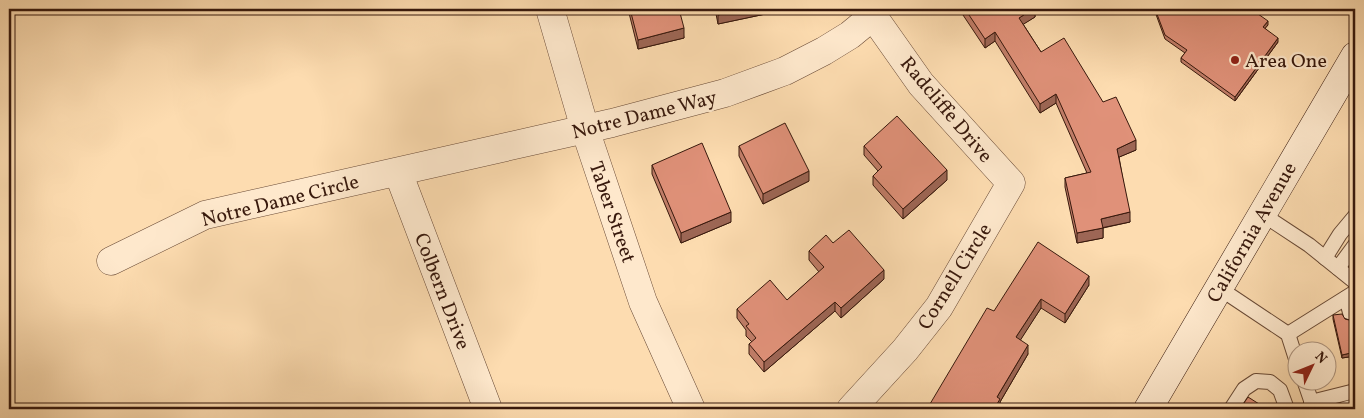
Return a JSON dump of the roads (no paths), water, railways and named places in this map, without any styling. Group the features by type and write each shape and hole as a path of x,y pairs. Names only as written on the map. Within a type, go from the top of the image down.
{"street":[{"name":"Taber Street","path":"550,9 585,130 643,302 691,409"},
{"name":"Notre Dame Way","path":"398,172 585,130 725,93 785,71 850,36 872,12"},
{"name":"Radcliffe Drive","path":"872,12 921,84 1010,183"},
{"name":"California Avenue","path":"1148,409 1355,56"},
{"name":"Notre Dame Circle","path":"111,261 205,216 398,172"},
{"name":"Colbern Drive","path":"398,172 488,409"},
{"name":"Cornell Circle","path":"852,409 905,350 939,308 1010,183"}],"lane":[{"path":"1262,214 1338,268 1354,277"},
{"path":"1325,258 1340,234 1355,216"},
{"path":"1338,268 1355,245"},
{"path":"1219,288 1288,334 1290,340"},
{"path":"1288,334 1350,295 1351,316"},
{"path":"1231,409 1244,389 1256,381 1270,382 1280,390 1287,409"},
{"path":"1307,390 1313,406 1355,391"},
{"path":"1344,409 1355,406"}],"place":[{"name":"Area One","path":"1235,60"}]}
